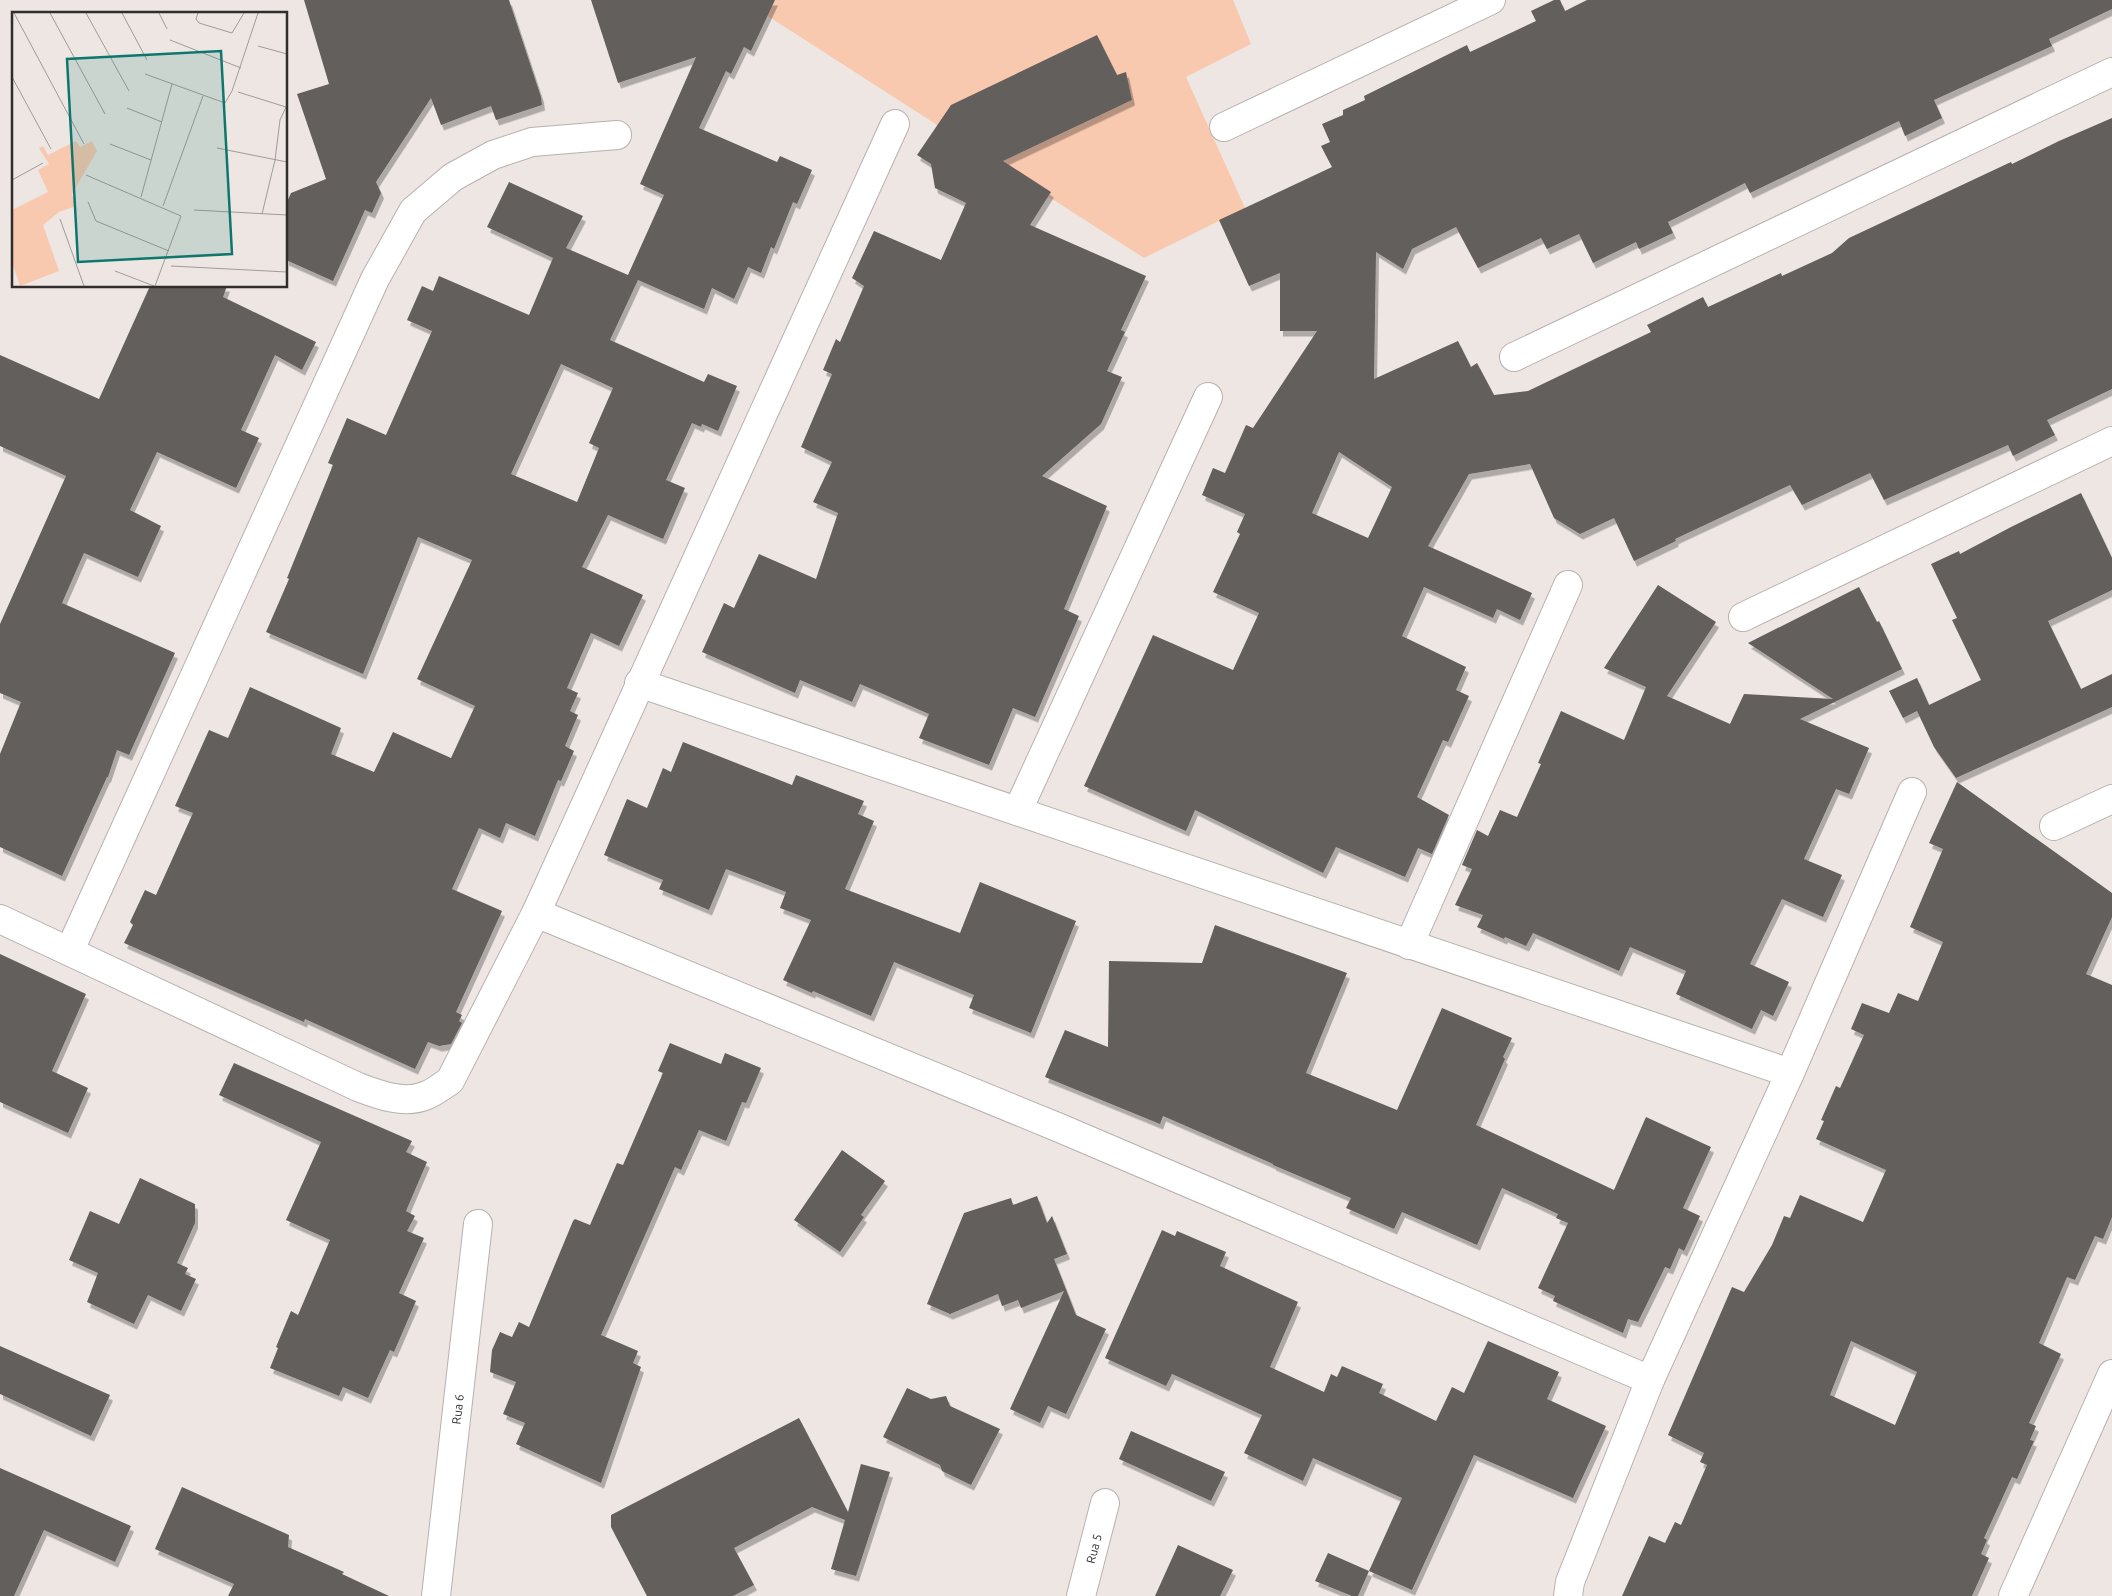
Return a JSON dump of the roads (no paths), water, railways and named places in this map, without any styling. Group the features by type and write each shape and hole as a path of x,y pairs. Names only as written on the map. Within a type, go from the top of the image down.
{"street":[{"path":"1224,127 1491,0"},
{"path":"1514,357 2112,72"},
{"path":"0,919 383,1097 406,1098 426,1096 450,1081 536,913 639,683 895,124"},
{"path":"70,950 375,278 413,211 453,177 493,156 532,142 617,135"},
{"path":"1018,810 1208,397"},
{"path":"1743,617 2112,441"},
{"path":"1410,945 1568,585"},
{"path":"639,683 1790,1073"},
{"path":"1568,1596 1570,1582 1650,1380 1790,1073 1912,792"},
{"path":"2054,826 2112,799"},
{"path":"536,913 1071,1133 1650,1380"},
{"name":"Rua 6","path":"436,1596 478,1224"},
{"path":"2013,1596 2112,1374"},
{"name":"Rua 5","path":"1081,1596 1105,1503"}]}
